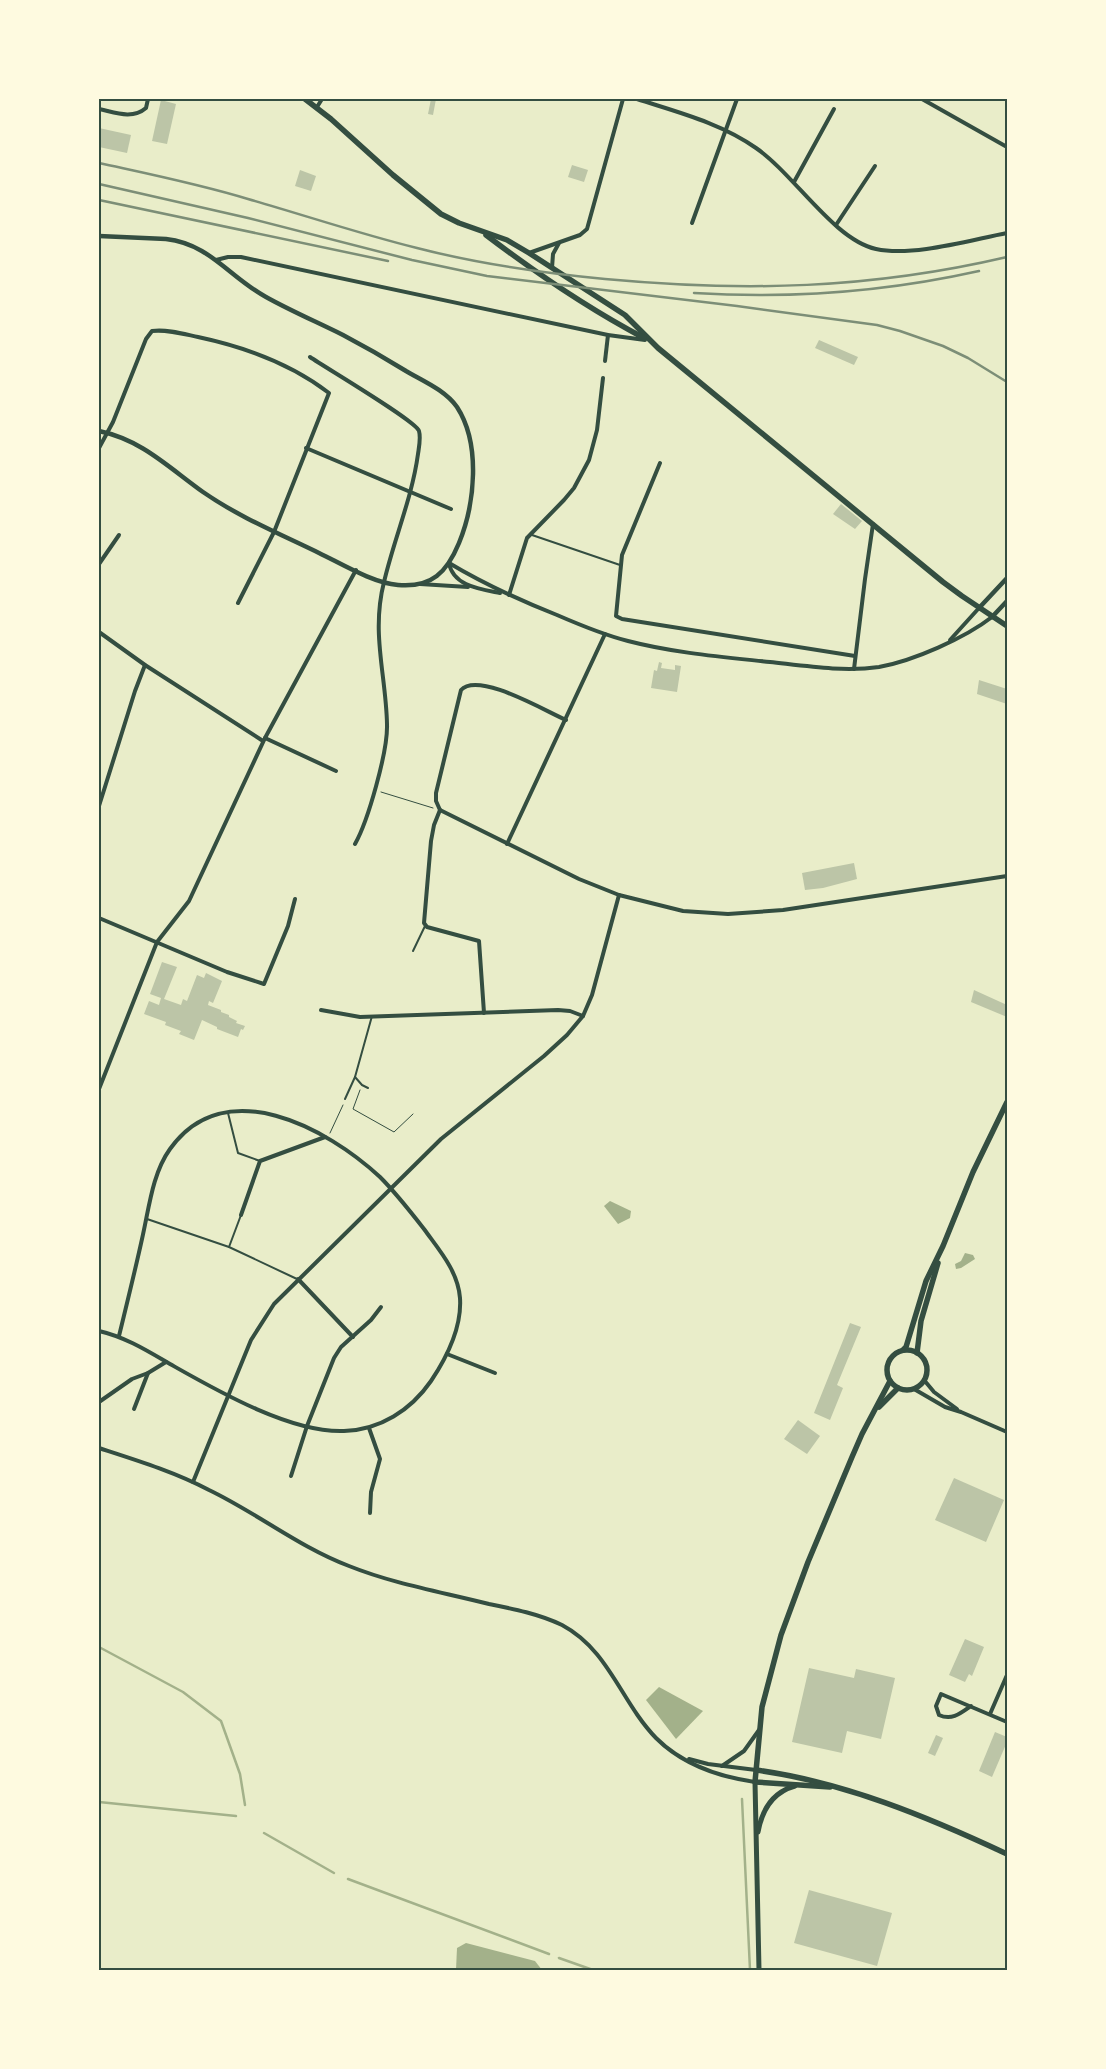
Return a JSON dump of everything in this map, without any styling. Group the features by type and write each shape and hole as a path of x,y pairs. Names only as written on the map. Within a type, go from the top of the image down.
{"main road":[{"path":"305,99 317,107 434,209 449,219 507,240 529,252 625,315 649,340 949,586 1007,626"},
{"path":"481,231 522,263 619,324 649,340"},
{"path":"903,1350 917,1353 922,1357 927,1368 924,1380 914,1389 904,1390 898,1388 890,1381 887,1372 888,1363 894,1355 903,1350 907,1342 926,1281 943,1246 973,1172 1007,1102"},
{"path":"917,1353 922,1315 943,1246"},
{"path":"759,1970 755,1782 762,1707 773,1660 797,1589 862,1434 890,1381"},
{"path":"874,1412 898,1388"},
{"path":"756,1770 775,1772 916,1813 1007,1854"},
{"path":"755,1782 830,1787"},
{"path":"756,1842 762,1818 773,1797 785,1788 795,1786"}],"street":[{"path":"99,109 127,115 135,114 146,108 148,99"},
{"path":"317,107 322,99"},
{"path":"529,252 580,236 587,229 623,99"},
{"path":"637,99 725,130 757,148 836,225 859,243 891,252 921,249 1007,233"},
{"path":"692,223 737,99"},
{"path":"922,99 1007,147"},
{"path":"794,182 834,109"},
{"path":"836,225 875,166"},
{"path":"99,236 177,240 200,248 251,289 381,356 436,388 457,407 467,432 471,450 473,479 471,499 463,532 449,563 437,577 419,584"},
{"path":"552,268 553,254 558,243"},
{"path":"216,260 228,257 241,257 608,335 649,340"},
{"path":"99,448 108,433 146,339 152,332 164,331 212,340 277,361 304,375 328,393 274,532 238,603"},
{"path":"605,361 608,335"},
{"path":"310,357 398,413 418,429 420,440 411,492 384,582 378,645 387,732 374,790 363,828 355,844"},
{"path":"509,596 525,542 530,534 574,488 589,460 597,430 603,378"},
{"path":"99,431 122,437 142,447 217,501 274,532 384,582 398,585 419,584 473,587 509,596"},
{"path":"306,448 450,509"},
{"path":"660,463 625,544 620,565 615,610 617,618 855,656"},
{"path":"854,669 874,524"},
{"path":"99,564 119,535"},
{"path":"449,563 454,576 473,587"},
{"path":"449,563 482,583 509,596 628,642 766,662 854,669 880,666 911,659 972,630 992,616 1007,601"},
{"path":"99,1089 157,942 190,901 264,740 356,570"},
{"path":"948,641 1007,578"},
{"path":"99,632 145,665 264,740 336,771"},
{"path":"507,844 605,634"},
{"path":"99,806 145,665"},
{"path":"566,720 496,688 474,684 465,686 461,690 436,794 436,801 440,810 579,879 619,895 683,912 728,914 783,910 1007,876"},
{"path":"440,810 431,841 424,910 425,925 479,940 484,1013"},
{"path":"193,1482 228,1394 258,1327 274,1304 448,1133 555,1047 583,1016 592,995 619,895"},
{"path":"99,918 227,972 264,984 288,926 295,899"},
{"path":"321,1010 345,1015 372,1016 558,1010 570,1011 583,1016"},
{"path":"99,1330 119,1336 261,1410 307,1426 331,1431 354,1430 369,1428 397,1415 421,1395 447,1354 453,1339 459,1314 460,1297 455,1278 446,1259 390,1188 354,1156 325,1137 294,1122 266,1112 242,1110 228,1112 203,1120 172,1146 157,1174 119,1336"},
{"path":"241,1215 260,1161 325,1137"},
{"path":"298,1280 353,1337"},
{"path":"291,1476 307,1426 334,1358 341,1347 381,1307"},
{"path":"447,1354 495,1373"},
{"path":"99,1402 132,1379 148,1373 166,1362"},
{"path":"134,1410 148,1373"},
{"path":"924,1380 946,1402 961,1412"},
{"path":"914,1389 945,1407 1007,1432"},
{"path":"369,1428 380,1459 371,1492 370,1513"},
{"path":"99,1448 193,1482 225,1498 327,1557 352,1567 400,1583 527,1612 568,1628 598,1654 656,1738 681,1756 724,1776 755,1782"},
{"path":"990,1714 1007,1675"},
{"path":"971,1706 958,1715 945,1718 939,1715 936,1706 941,1694 971,1706 990,1714 1007,1722"},
{"path":"722,1766 744,1751 759,1729"},
{"path":"681,1756 708,1764 756,1770"}],"lane":[{"path":"530,534 620,565"},
{"path":"413,951 425,925"},
{"path":"345,1099 355,1077 372,1016"},
{"path":"355,1077 362,1085 368,1088"},
{"path":"228,1112 238,1153 260,1161"},
{"path":"229,1247 241,1215"},
{"path":"147,1218 229,1247 298,1280"}],"path":[{"path":"374,790 440,810"},
{"path":"362,1085 353,1109 394,1132 413,1114"},
{"path":"325,1137 335,1125 345,1099"}],"shaded area":[{"path":"610,1201 631,1211 630,1218 618,1224 604,1206"},
{"path":"965,1253 973,1255 975,1259 956,1269 955,1264 961,1261"},
{"path":"659,1687 703,1711 676,1739 646,1700"},
{"path":"466,1943 535,1961 542,1970 456,1970 457,1948"}],"building":[{"path":"431,99 436,99 433,115 428,114"},
{"path":"161,100 176,104 167,144 152,141"},
{"path":"99,128 131,135 127,153 99,147"},
{"path":"572,165 588,170 584,182 568,177"},
{"path":"300,170 316,176 311,191 295,186"},
{"path":"819,340 858,357 854,365 815,348"},
{"path":"841,504 862,521 855,529 833,514"},
{"path":"659,662 662,663 661,668 675,670 675,665 681,666 677,692 651,688 654,670 657,671"},
{"path":"979,680 1007,689 1007,704 977,694"},
{"path":"854,863 857,879 823,888 805,890 802,873"},
{"path":"162,962 177,967 164,999 181,1005 183,999 187,1001 197,975 204,978 206,973 222,981 213,1003 209,1001 208,1005 221,1010 221,1012 237,1021 236,1023 245,1026 243,1030 241,1029 238,1037 217,1029 217,1027 202,1020 194,1040 179,1034 181,1031 165,1025 166,1022 144,1014 149,1001 159,1005 161,998 150,994"},
{"path":"974,990 1007,1005 1007,1017 971,1002"},
{"path":"850,1323 861,1327 837,1385 843,1388 830,1420 814,1413"},
{"path":"798,1420 820,1436 807,1454 784,1439"},
{"path":"954,1478 1004,1500 986,1542 935,1520"},
{"path":"965,1639 984,1647 972,1676 969,1674 965,1682 949,1675"},
{"path":"809,1668 854,1678 856,1669 895,1678 881,1739 847,1731 842,1753 792,1742"},
{"path":"995,1732 1007,1737 1007,1742 992,1777 979,1771"},
{"path":"936,1735 943,1738 935,1756 928,1753"},
{"path":"809,1890 892,1913 877,1966 794,1943"}],"waterway":[{"path":"99,1647 183,1692 221,1721 240,1774 245,1805"},
{"path":"742,1799 750,1970"},
{"path":"99,1802 236,1816"},
{"path":"264,1833 334,1873"},
{"path":"348,1879 549,1954"},
{"path":"559,1958 593,1970"}],"railway":[{"path":"99,163 211,189 374,237 440,254 534,271 581,277 708,286 807,285 906,276 1007,257"},
{"path":"99,184 248,218 412,260 487,276 877,325 943,346 968,358 1007,382"},
{"path":"99,200 388,261"},
{"path":"694,293 766,295 837,292 908,284 979,271"}]}
